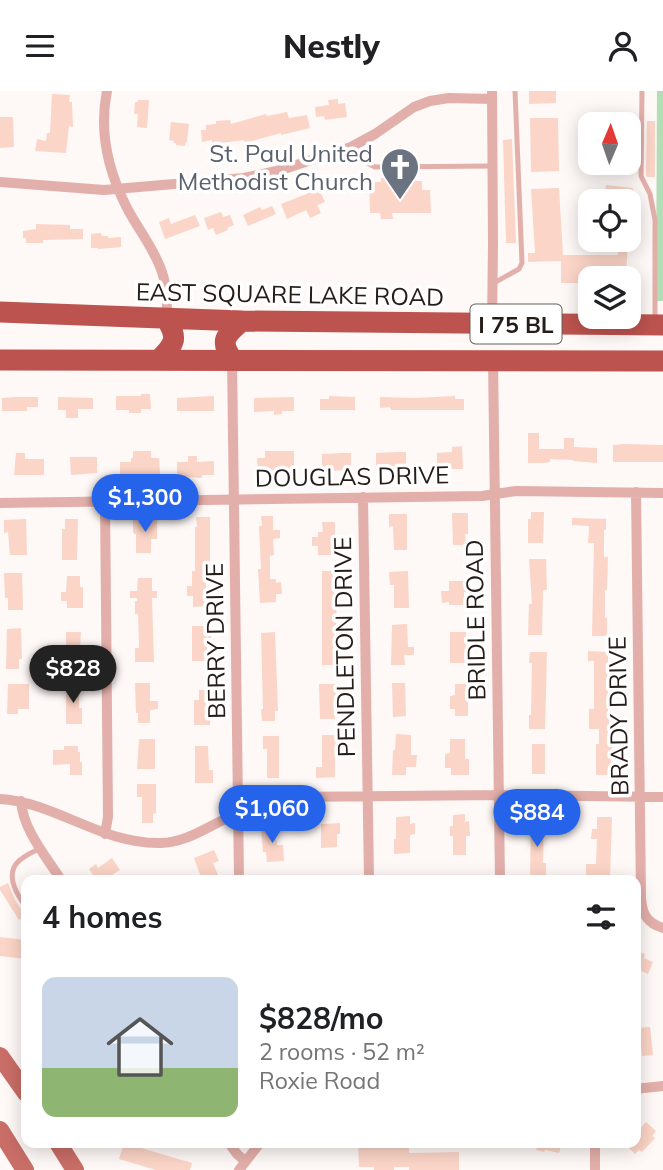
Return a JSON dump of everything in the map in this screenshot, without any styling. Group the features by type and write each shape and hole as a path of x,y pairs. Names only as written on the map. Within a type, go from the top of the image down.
{"highway":[{"name":"EAST SQUARE LAKE ROAD","path":"0,312 167,320 659,325"},
{"path":"160,359 174,341 173,330 167,320"},
{"path":"232,359 225,341 230,331 242,321"},
{"path":"654,361 659,325"},
{"name":"I 75 BL","path":"0,360 654,361"}],"main road":[{"path":"0,1056 21,1086"},
{"path":"3,1140 25,1170"},
{"path":"61,1148 75,1170"}],"street":[{"path":"107,91 103,116 105,141 125,204 161,270 166,291 167,320"},
{"path":"0,182 104,190 244,178 281,170 351,147 422,104 449,98 492,95 492,324"},
{"name":"BERRY DRIVE","path":"232,359 239,875"},
{"name":"BRIDLE ROAD","path":"493,360 500,875"},
{"name":"DOUGLAS DRIVE","path":"0,503 495,495 516,491 663,493"},
{"name":"BRADY DRIVE","path":"636,492 642,908 650,922 663,928"},
{"name":"PENDLETON DRIVE","path":"363,497 369,875"},
{"path":"105,501 108,817 105,834"},
{"path":"0,798 21,801 105,834 138,842 166,843 194,835 238,813 280,798 499,795 663,797"},
{"path":"21,801 23,819 58,875"},
{"path":"641,1088 663,1086"},
{"path":"232,1148 242,1166 256,1148"},
{"path":"595,1148 595,1170"}],"lane":[{"path":"492,284 519,269 522,264 515,91"},
{"path":"642,91 641,176 650,194 655,220 659,325"},
{"path":"351,147 365,162 375,167 493,166"},
{"path":"21,899 12,879 13,871 16,864 41,848"}],"green space":[{"path":"657,91 663,91 663,301 656,301"}],"building":[{"path":"529,91 556,91 556,103 529,104"},
{"path":"52,94 70,95 69,102 72,102 73,127 69,126 66,153 35,151 37,139 46,141 47,133 50,133"},
{"path":"338,99 338,104 345,103 347,117 325,120 324,116 316,117 315,107 329,105 328,100"},
{"path":"149,100 147,128 137,127 138,114 134,114 135,102"},
{"path":"287,112 289,118 307,115 310,128 245,143 244,140 212,144 212,140 202,142 201,130 206,130 206,125 216,124 216,121 230,120 231,124 266,114"},
{"path":"0,117 13,117 14,147 0,148"},
{"path":"530,118 558,118 559,171 531,172"},
{"path":"647,121 655,121 655,177 646,175"},
{"path":"171,122 189,124 185,146 176,145 169,140"},
{"path":"512,139 516,243 506,243 503,140"},
{"name":"St. Paul United Methodist Church","path":"381,178 390,178 390,181 422,181 422,190 430,190 431,213 392,213 393,219 381,219 380,213 370,213 369,182 381,182"},
{"path":"606,185 633,188 633,189 606,189"},
{"path":"559,188 563,255 618,255 618,252 627,252 627,266 578,266 578,283 561,283 561,261 528,262 528,253 535,253 531,189"},
{"path":"319,189 325,202 317,205 321,213 310,218 306,210 287,219 281,204"},
{"path":"272,206 276,214 248,226 243,215 260,207 262,210"},
{"path":"221,212 223,217 230,215 234,225 216,235 213,228 208,230 204,218"},
{"path":"195,215 200,226 165,239 159,222 169,218 171,224"},
{"path":"36,224 70,225 70,229 83,229 83,239 26,243 23,231 36,229"},
{"path":"101,233 108,238 121,237 121,247 91,248 91,234"},
{"path":"150,394 151,409 141,409 141,413 116,410 116,396"},
{"path":"214,396 214,411 177,411 177,398"},
{"path":"329,396 355,397 355,410 320,410 320,399 329,399"},
{"path":"455,396 455,399 464,399 464,410 380,408 380,397"},
{"path":"38,397 38,407 27,407 27,411 2,411 2,398"},
{"path":"58,397 93,398 93,409 78,409 78,418 66,418 66,410 58,410"},
{"path":"294,397 294,411 282,411 282,414 274,415 274,411 254,412 254,398"},
{"path":"528,433 539,433 539,449 564,449 564,438 574,438 574,447 597,448 597,463 550,459 550,462 528,463"},
{"path":"613,445 663,445 663,462 613,462"},
{"path":"462,446 463,469 437,467 437,453 452,452 452,447"},
{"path":"133,451 151,451 151,458 159,458 160,474 120,474 120,462 131,462"},
{"path":"265,451 294,451 294,472 269,475 269,471 258,472 257,458 265,458"},
{"path":"406,452 406,468 376,471 376,453"},
{"path":"16,453 25,453 25,459 44,459 44,475 14,475"},
{"path":"351,453 351,470 322,471 322,454"},
{"path":"188,456 197,456 197,462 214,461 214,475 202,475 202,478 177,476 177,462 188,462"},
{"path":"70,457 97,457 97,473 71,475"},
{"path":"531,512 544,512 543,543 528,543 528,519 531,519"},
{"path":"452,513 468,513 466,545 453,545"},
{"path":"389,514 407,514 407,550 394,550 393,526 389,527"},
{"path":"261,516 273,516 273,530 280,530 280,538 273,539 274,555 270,556 270,579 276,579 276,583 281,582 282,594 276,594 276,602 260,603 258,569 261,569"},
{"path":"196,517 210,517 210,583 206,583 206,606 193,607 193,596 187,596 187,586 192,586 192,571 195,571"},
{"path":"133,518 157,520 157,539 151,539 151,553 136,553"},
{"path":"572,518 606,519 604,557 608,557 605,590 607,636 592,636 594,543 588,543 589,526 572,525"},
{"path":"26,519 27,555 10,555 8,532 4,533 4,520"},
{"path":"65,519 78,519 77,560 62,560 62,529 65,529"},
{"path":"322,522 335,522 333,555 318,555 318,546 312,546 312,537 318,537 318,532 323,532"},
{"path":"529,559 546,559 547,590 543,590 542,635 528,635 529,604 532,604"},
{"path":"322,571 334,571 336,581 337,665 322,665"},
{"path":"408,571 409,608 394,608 394,585 390,585 389,572"},
{"path":"4,573 22,573 23,610 8,610"},
{"path":"67,576 80,576 83,608 67,608 67,601 61,601 61,592 66,592"},
{"path":"138,578 152,578 152,591 157,591 157,598 152,598 154,662 135,662 135,648 139,648 138,614 135,614 137,598 130,598 130,591 137,591"},
{"path":"449,581 467,581 464,605 442,603 441,591 449,591"},
{"path":"407,624 408,647 414,647 414,655 404,655 405,665 391,665 392,625"},
{"path":"192,626 211,626 211,638 207,638 207,661 192,661"},
{"path":"21,628 22,659 19,659 19,669 6,669 7,629"},
{"path":"66,632 81,632 79,665 66,665"},
{"path":"275,632 278,711 275,711 275,721 262,721 261,633"},
{"path":"450,632 466,632 467,663 450,663"},
{"path":"588,651 608,652 609,743 612,743 609,775 596,775 599,729 589,729 589,709 594,709 594,661 588,661"},
{"path":"530,652 547,652 545,729 529,729 532,663 529,663"},
{"path":"135,683 150,683 150,701 158,701 158,709 150,710 150,723 138,723"},
{"path":"392,683 405,683 406,716 393,717"},
{"path":"8,684 29,684 29,709 18,709 18,714 7,714"},
{"path":"319,684 338,684 339,696 334,696 335,719 320,719"},
{"path":"455,684 468,684 468,716 455,716 455,709 450,709 450,696 455,695"},
{"path":"66,685 79,685 82,724 66,724"},
{"path":"199,690 212,690 210,725 194,725 194,700 199,700"},
{"path":"396,734 411,735 411,755 417,755 416,767 406,767 406,775 392,775"},
{"path":"322,735 338,735 335,777 316,778 316,767 322,767"},
{"path":"263,736 279,736 279,778 267,778 267,749 263,749"},
{"path":"139,739 155,739 155,769 137,769"},
{"path":"450,739 465,739 465,759 469,759 469,775 451,775 451,768 445,768 445,754 450,753"},
{"path":"532,744 545,744 545,774 532,774"},
{"path":"64,746 78,746 82,775 70,775 70,764 53,765 53,750 64,750"},
{"path":"195,746 208,746 209,770 213,770 213,783 195,783"},
{"path":"137,784 156,784 156,813 153,814 153,823 142,823 142,797 137,797"},
{"path":"465,814 465,822 469,821 470,836 466,836 466,855 453,855 450,826 453,826 453,815"},
{"path":"531,815 544,815 543,863 546,863 546,875 530,875"},
{"path":"410,816 410,824 415,823 415,834 410,835 410,853 394,854 396,817"},
{"path":"597,817 612,817 610,875 586,875 586,864 596,864 597,839 591,839 592,829 597,829"},
{"path":"340,823 337,847 321,848 321,824"},
{"path":"275,827 277,845 283,845 284,861 267,862 266,852 263,852 261,828"},
{"path":"214,850 219,861 213,863 218,875 200,875 194,858"},
{"path":"112,858 120,870 112,875 93,875 89,869 96,864 98,868"},
{"path":"8,883 21,909 19,920 0,890 0,887"},
{"path":"0,937 21,939 21,958 0,956"},
{"path":"641,953 645,954 644,958 653,962 648,974 641,971"},
{"path":"650,1027 653,1055 642,1056 641,1028"},
{"path":"646,1122 656,1131 652,1136 655,1138 642,1152 639,1150 635,1154 629,1148 641,1148 641,1127"},
{"path":"122,1148 141,1148 192,1163 190,1170 156,1170 119,1159"},
{"path":"358,1148 409,1148 409,1153 459,1152 459,1170 409,1170 409,1167 394,1167 394,1170 374,1170 374,1167 359,1167"},
{"path":"537,1148 560,1148 559,1153 536,1150"}],"place":[{"name":"St. Paul United Methodist Church","path":"400,201"}]}
